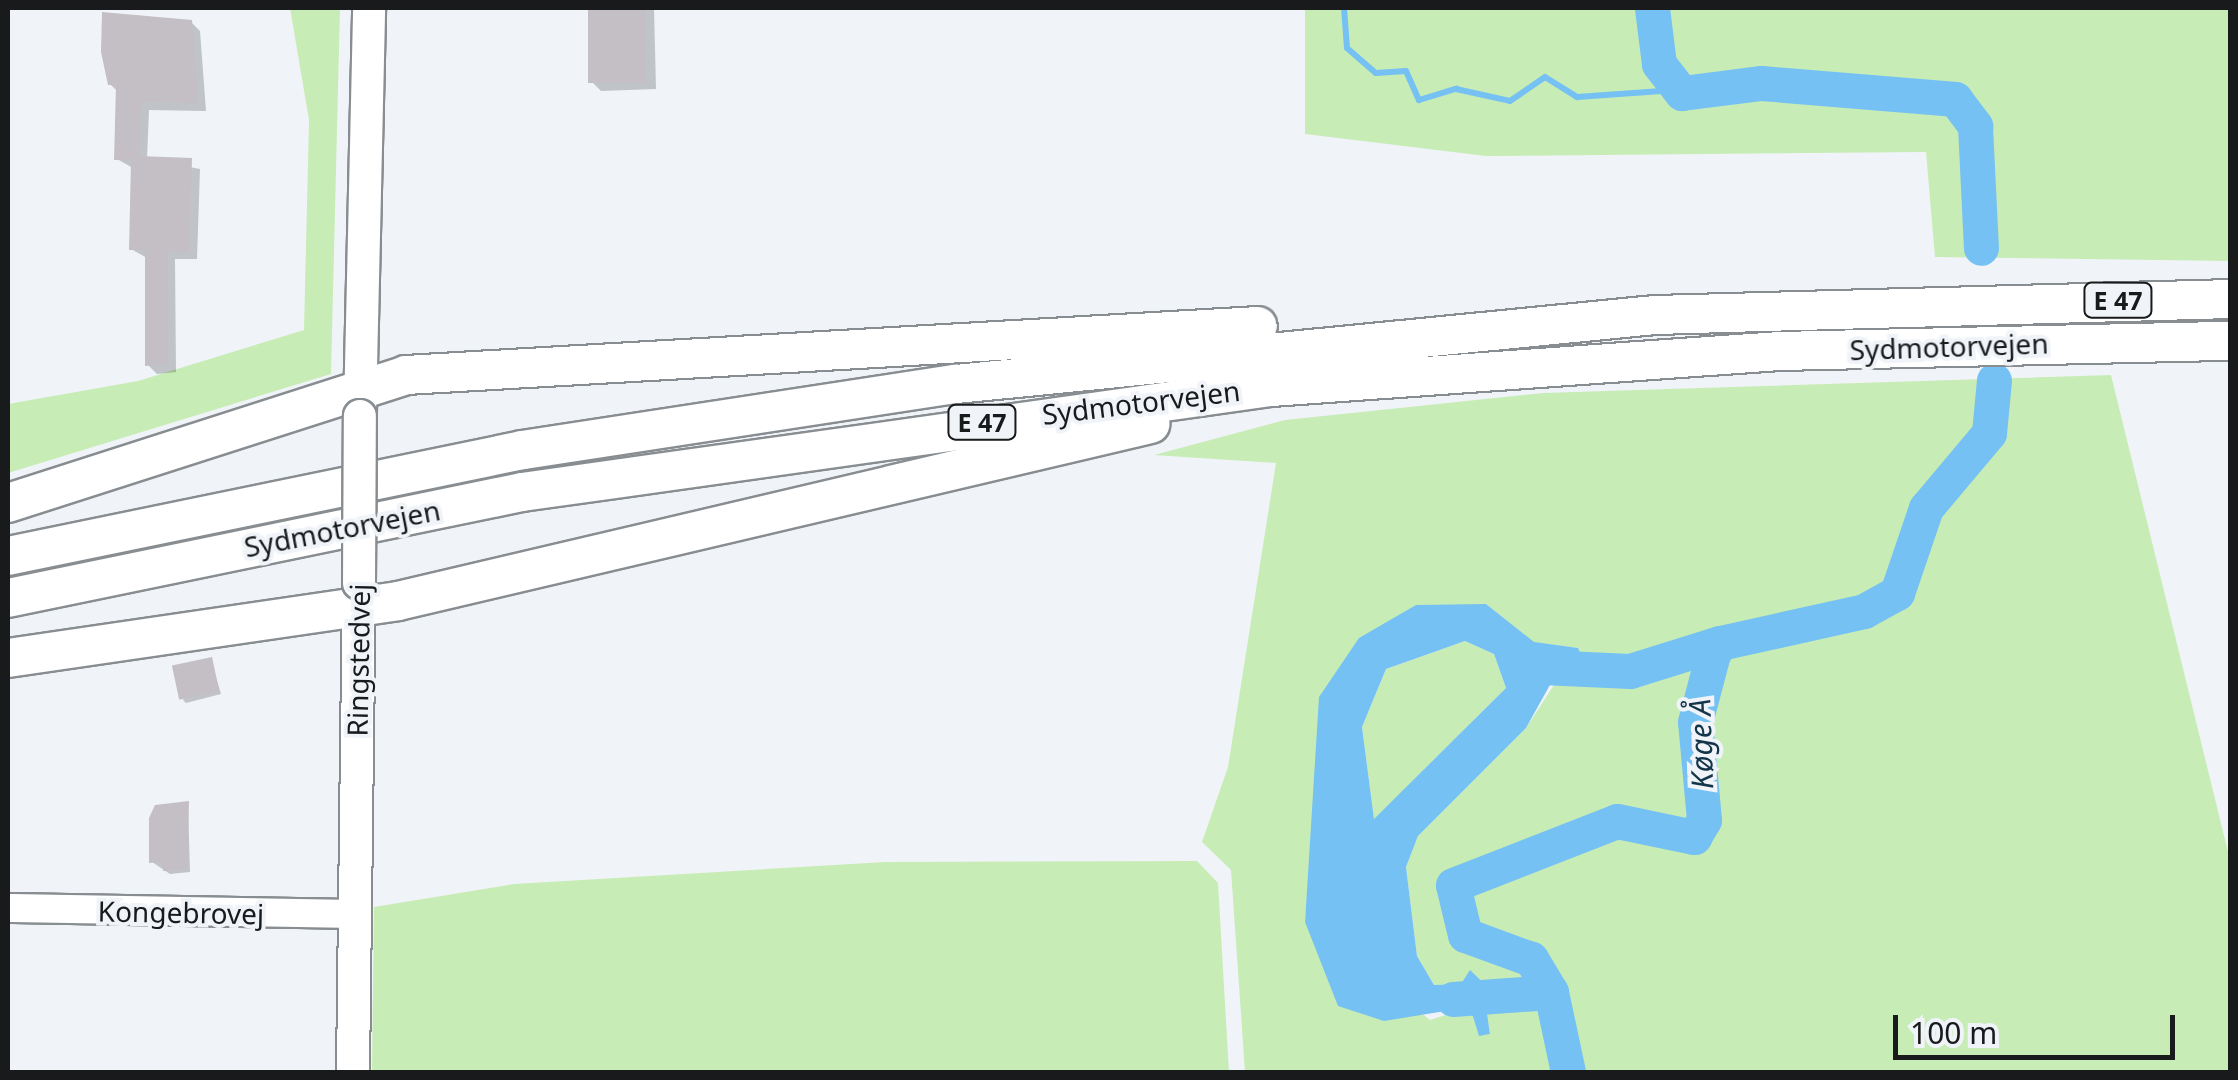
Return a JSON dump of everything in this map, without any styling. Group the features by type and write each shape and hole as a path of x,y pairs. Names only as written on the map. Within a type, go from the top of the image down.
{"highway":[{"name":"Sydmotorvejen","path":"8,556 505,453 956,384 1655,316 2230,299"},
{"path":"8,503 360,400 1525,308 1655,316"},
{"name":"Sydmotorvejen","path":"8,598 522,492 764,453 1271,387 1630,359 2230,340"},
{"path":"8,658 359,596 1178,418 1570,380 1630,359"}],"main road":[{"name":"Ringstedvej","path":"353,1072 360,400 369,8"}],"street":[{"name":"Kongebrovej","path":"8,908 354,914"}],"green space":[{"path":"290,8 340,8 331,374 8,473 8,404 138,381 304,330 309,120"},
{"path":"1305,8 2230,8 2230,261 1935,257 1926,152 1486,156 1305,134"},
{"path":"2111,375 2230,860 2230,1072 1245,1072 1231,870 1202,842 1228,767 1276,463 1154,455 1285,420 1543,393","holes":["1486,604 1534,643 1578,648 1526,728 1418,836 1406,867 1417,956 1434,985 1462,984 1499,999 1485,1007 1490,1033 1479,1035 1470,1007 1430,1020 1305,922 1313,833 1359,638"]},
{"path":"1465,641 1494,654 1506,688 1374,820 1362,727 1386,669"},
{"path":"1197,861 1218,883 1229,1072 372,1072 374,907 514,884 885,862"}],"water":[{"path":"1486,604 1534,642 1578,648 1591,678 1551,683 1526,728 1418,836 1406,867 1417,956 1434,985 1461,984 1470,970 1500,999 1486,1007 1490,1034 1479,1036 1470,1007 1384,1021 1338,1006 1305,922 1319,697 1359,638 1416,605","holes":["1465,641 1494,654 1506,688 1374,819 1362,727 1386,669"]}],"building":[{"path":"588,8 646,8 646,83 588,83"},
{"path":"102,12 192,20 198,103 141,102 139,156 192,158 189,252 167,251 168,364 145,366 145,250 129,250 131,160 114,160 116,85 108,85 101,52"},
{"path":"212,657 219,691 179,700 172,666"},
{"path":"189,801 187,869 163,871 162,862 149,863 149,818 155,805"}],"waterway":[{"path":"1344,8 1347,48 1376,73 1406,71 1419,100 1456,89 1510,101 1545,77 1577,97 1676,90"},
{"name":"Køge Å","path":"1652,8 1659,64 1682,93 1761,83 1955,99 1975,126 1981,248"},
{"name":"Køge Å","path":"1568,1072 1551,992 1531,959 1465,935 1453,885 1617,821 1694,837 1704,820 1695,722 1713,654 1720,643 1864,611 1897,593 1926,508 1989,433 1994,380"},
{"path":"1541,667 1630,671 1720,643"},
{"path":"1453,999 1551,992"}]}
